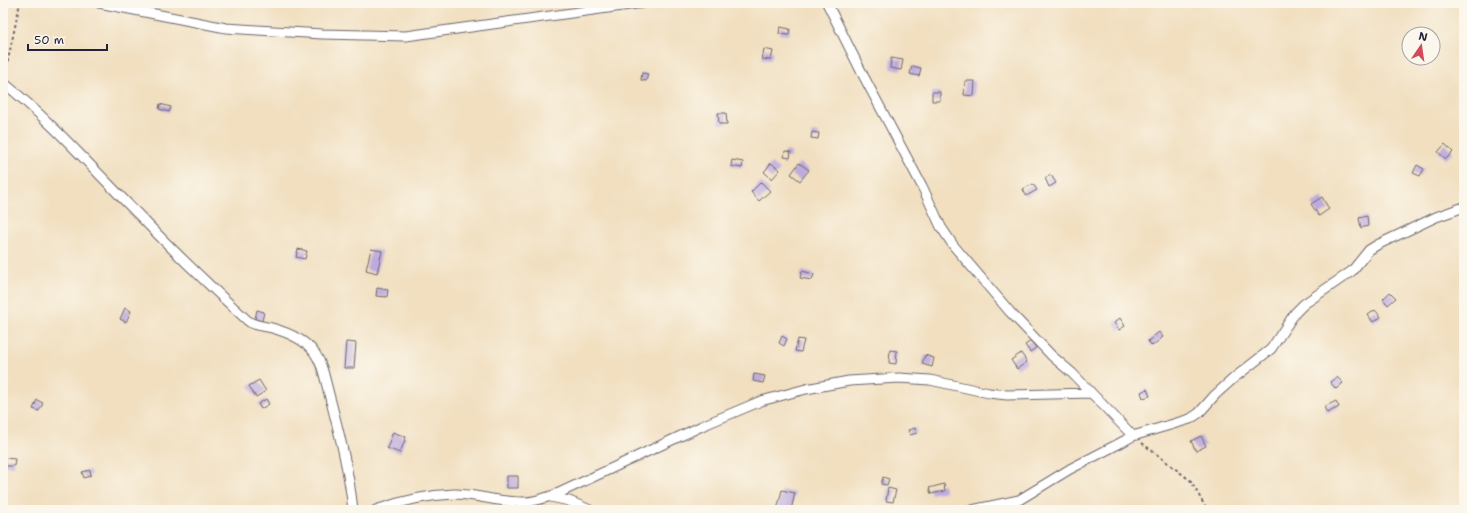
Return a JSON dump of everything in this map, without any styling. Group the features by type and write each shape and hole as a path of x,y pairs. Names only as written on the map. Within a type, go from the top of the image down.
{"street":[{"path":"99,3 226,28 314,34 406,36 644,3"},
{"path":"827,3 922,186 941,227 953,245 1010,312 1133,436"},
{"path":"3,84 54,127 138,215 201,278 249,322 282,331 296,338 313,351 323,371 338,427 351,487 353,510"},
{"path":"972,510 1019,500 1070,469 1133,436 1190,419 1199,413 1215,395 1234,378 1271,349 1295,313 1304,304 1352,270 1369,250 1436,217 1464,207"},
{"path":"376,510 425,496 455,494 510,502 525,502 550,496 704,425 761,401 806,388 849,382 906,378 930,380 989,393 1007,395 1091,392"},
{"path":"550,496 569,500 590,510"}],"path":[{"path":"3,84 20,3"},
{"path":"1133,436 1191,481 1207,510"}],"building":[{"path":"780,27 790,29 789,35 779,34"},
{"path":"764,49 773,51 771,60 762,59"},
{"path":"891,58 903,60 901,70 890,68"},
{"path":"912,66 921,68 919,76 910,74"},
{"path":"642,73 648,74 646,81 641,80"},
{"path":"965,81 975,81 974,96 964,95"},
{"path":"932,92 940,92 940,101 932,101"},
{"path":"160,104 171,107 169,112 159,109"},
{"path":"718,113 726,113 727,124 719,124"},
{"path":"812,132 819,133 818,139 811,138"},
{"path":"1445,144 1453,152 1446,159 1438,152"},
{"path":"785,151 791,152 790,158 784,157"},
{"path":"732,160 743,162 742,168 731,166"},
{"path":"771,163 780,170 772,179 764,172"},
{"path":"799,163 809,170 800,181 791,174"},
{"path":"1417,165 1424,169 1420,176 1413,173"},
{"path":"1051,175 1056,183 1049,187 1045,178"},
{"path":"761,182 770,191 759,201 751,192"},
{"path":"1033,184 1037,190 1026,196 1023,189"},
{"path":"1322,197 1329,209 1319,216 1311,204"},
{"path":"1367,216 1368,226 1361,228 1359,218"},
{"path":"298,249 307,251 305,259 296,257"},
{"path":"371,249 382,251 377,273 366,270"},
{"path":"802,271 814,274 812,280 800,278"},
{"path":"377,288 388,290 387,297 376,296"},
{"path":"1390,292 1396,298 1388,305 1383,299"},
{"path":"125,308 131,311 126,322 120,319"},
{"path":"257,310 264,312 262,321 255,319"},
{"path":"1375,310 1381,317 1373,322 1368,315"},
{"path":"1120,318 1125,326 1119,330 1114,323"},
{"path":"1159,332 1163,337 1152,346 1148,341"},
{"path":"782,336 787,339 784,346 779,343"},
{"path":"798,339 804,340 801,352 795,351"},
{"path":"1031,341 1036,348 1030,352 1025,345"},
{"path":"346,342 356,343 354,368 344,368"},
{"path":"890,350 897,351 896,364 889,363"},
{"path":"1021,353 1027,362 1017,369 1011,360"},
{"path":"925,355 934,358 932,367 922,364"},
{"path":"754,374 765,376 763,383 753,381"},
{"path":"1337,377 1343,383 1336,389 1330,382"},
{"path":"259,380 266,391 256,397 249,386"},
{"path":"1147,389 1150,396 1143,398 1141,392"},
{"path":"266,399 269,404 261,409 258,404"},
{"path":"37,400 43,403 39,411 33,409"},
{"path":"1336,401 1339,407 1327,413 1324,407"},
{"path":"915,428 917,433 910,435 908,430"},
{"path":"393,432 406,437 400,453 387,448"},
{"path":"1201,436 1206,446 1196,451 1191,441"},
{"path":"4,458 15,459 14,466 4,466"},
{"path":"90,470 91,475 84,478 82,472"},
{"path":"507,476 518,476 518,488 507,488"},
{"path":"883,477 889,479 887,485 881,484"},
{"path":"944,484 945,491 931,494 929,488"},
{"path":"888,488 896,490 893,502 886,501"},
{"path":"782,490 795,493 791,510 777,510"}]}
